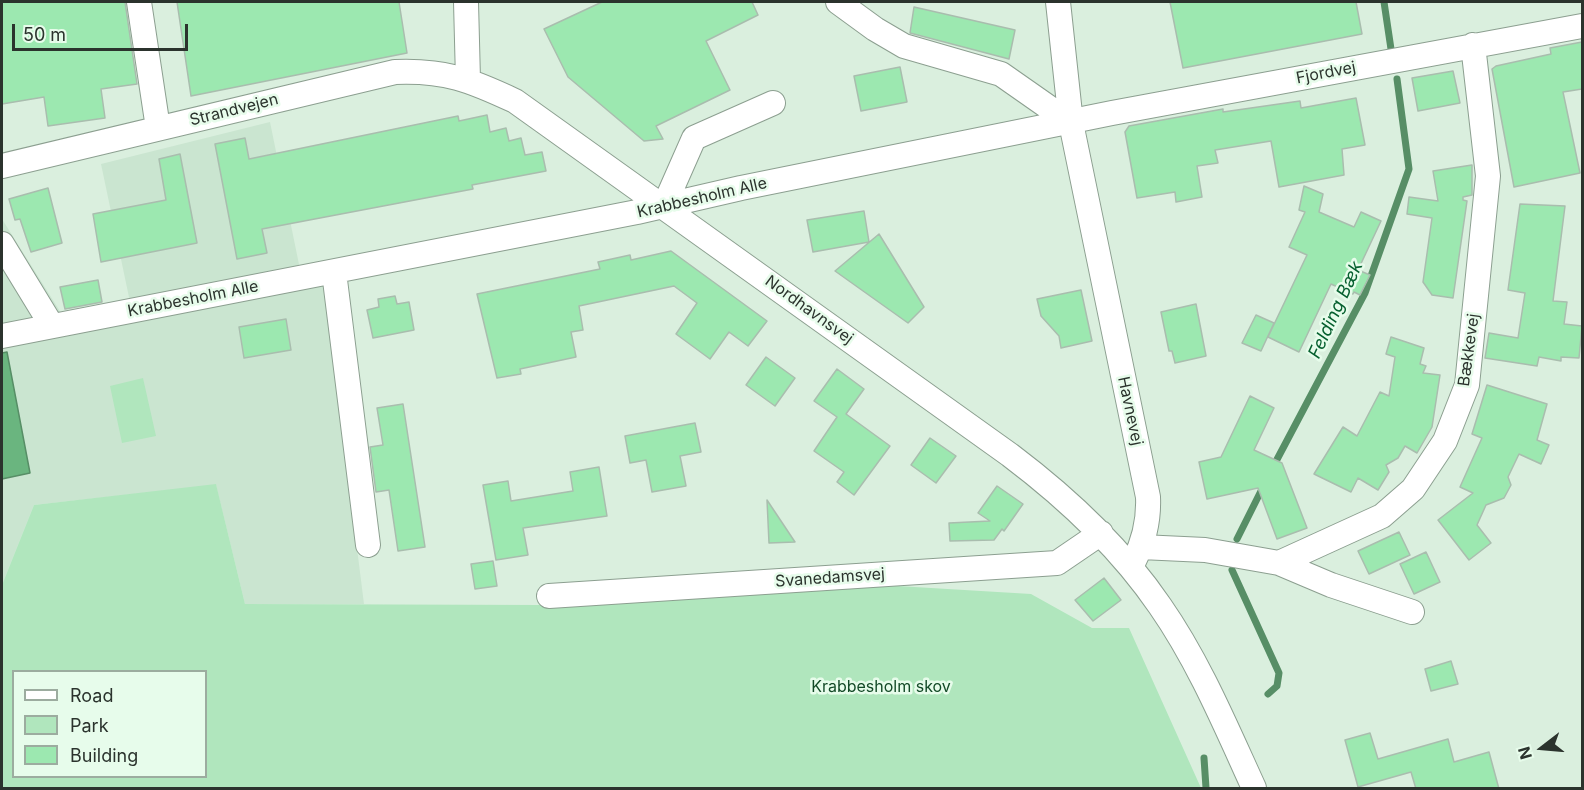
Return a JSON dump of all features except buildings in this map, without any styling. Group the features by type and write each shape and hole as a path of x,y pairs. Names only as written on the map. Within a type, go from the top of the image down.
{"street":[{"path":"139,2 158,128"},
{"path":"466,2 468,80"},
{"path":"838,2 875,29 904,46 1001,75 1071,123"},
{"name":"Havnevej","path":"1058,2 1071,123 1148,497 1148,513 1136,557"},
{"name":"Fjordvej","path":"1071,123 1582,26"},
{"name":"Bækkevej","path":"1279,563 1382,516 1413,489 1445,441 1467,385 1488,176 1473,45"},
{"name":"Strandvejen","path":"2,166 395,72 446,73 468,80"},
{"name":"Nordhavnsvej","path":"468,80 515,101 664,206 1010,455 1071,504 1101,533 1136,557"},
{"path":"664,206 694,138 773,103"},
{"name":"Krabbesholm Alle","path":"2,336 333,272 1071,123"},
{"path":"2,244 52,327"},
{"path":"333,272 368,545"},
{"name":"Svanedamsvej","path":"549,596 1057,563 1101,533"},
{"path":"1254,789 1193,663 1160,606 1136,557 1205,550 1279,563 1331,585 1412,612"}],"shaded area":[{"path":"270,122 304,289 324,286 364,604 245,604 216,485 34,505 2,585 2,219 63,316 130,302 101,164"},
{"path":"7,352 30,473 2,479 2,353"}],"green space":[{"path":"143,378 156,436 122,443 110,386"},
{"name":"Krabbesholm skov","path":"216,484 245,604 541,605 881,585 1031,594 1092,628 1129,628 1201,788 2,788 2,585 34,505"}],"waterway":[{"name":"Felding Bæk","path":"1384,2 1391,49"},
{"name":"Felding Bæk","path":"1273,467 1365,293 1409,169 1397,79"},
{"name":"Felding Bæk","path":"1237,539 1264,485"},
{"name":"Felding Bæk","path":"1232,570 1279,673 1277,686 1268,694"},
{"name":"Felding Bæk","path":"1204,758 1206,788"}]}
